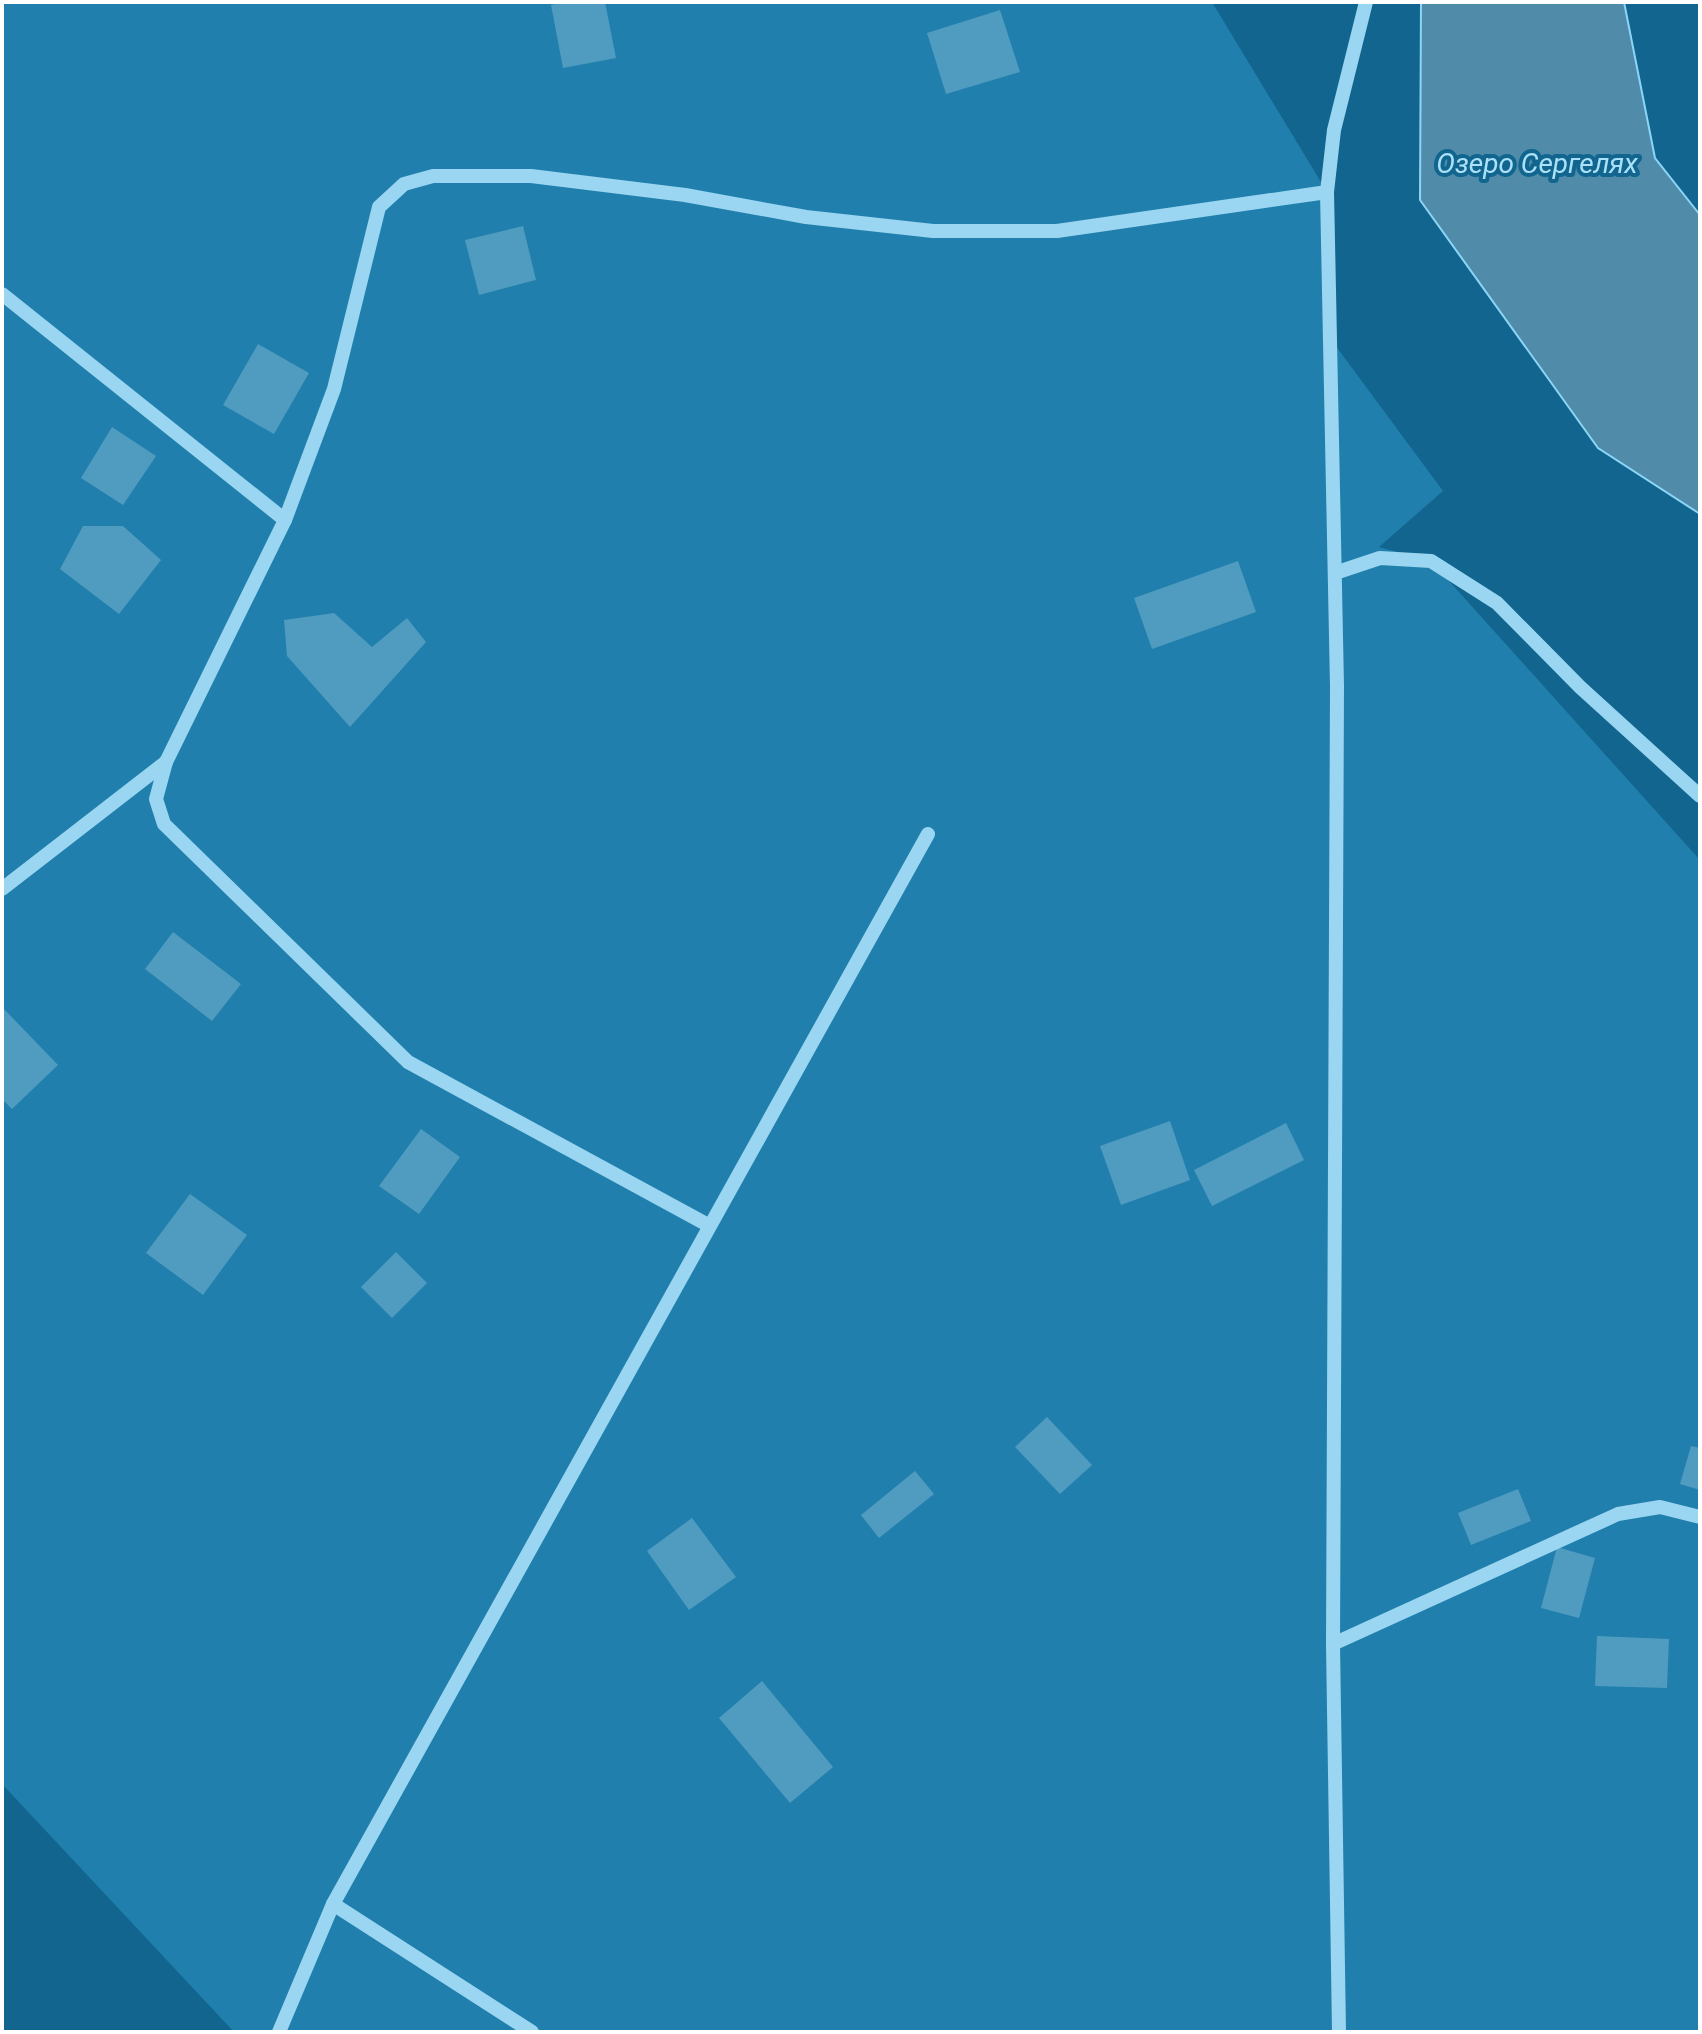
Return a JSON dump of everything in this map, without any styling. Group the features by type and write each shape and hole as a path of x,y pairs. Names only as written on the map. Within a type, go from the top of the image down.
{"street":[{"path":"1339,2032 1333,1644 1337,686 1327,192 1334,130 1366,2"},
{"path":"708,1225 408,1062 164,824 156,799 166,762 285,520 334,389 379,207 404,184 433,176 531,176 685,195 806,217 933,231 1057,231 1327,192"},
{"path":"2,294 285,520"},
{"path":"1335,573 1380,558 1431,561 1497,603 1580,687 1700,796"},
{"path":"2,889 166,762"},
{"path":"279,2032 333,1904 928,834"},
{"path":"1333,1644 1618,1514 1660,1507 1700,1517"},
{"path":"333,1904 532,2032"}],"shaded area":[{"path":"2,2 1212,2 1327,192 1324,330 1443,491 1379,547 1431,561 1700,860 1700,2032 234,2032 2,1784"}],"water":[{"name":"Озеро Сергелях","path":"1421,2 1624,2 1655,158 1700,215 1700,514 1598,448 1420,200"}],"building":[{"path":"605,2 616,58 563,68 551,5"},
{"path":"1000,10 1020,72 946,94 927,33"},
{"path":"523,226 536,280 479,295 465,240"},
{"path":"258,344 309,373 274,434 223,405"},
{"path":"112,427 156,456 123,505 81,478"},
{"path":"83,526 123,526 161,560 119,614 60,569"},
{"path":"1238,561 1256,612 1152,649 1134,598"},
{"path":"334,613 372,647 407,618 426,642 350,727 287,656 284,620"},
{"path":"173,932 241,984 212,1021 145,969"},
{"path":"2,1007 58,1065 12,1109 2,1099"},
{"path":"1170,1121 1190,1180 1121,1205 1100,1146"},
{"path":"1286,1123 1304,1160 1212,1206 1194,1170"},
{"path":"421,1129 460,1157 419,1214 379,1186"},
{"path":"190,1194 247,1235 203,1295 146,1253"},
{"path":"396,1252 427,1283 392,1318 361,1287"},
{"path":"1047,1417 1092,1465 1060,1494 1015,1447"},
{"path":"1691,1446 1700,1448 1700,1490 1680,1484"},
{"path":"915,1471 934,1494 879,1538 861,1515"},
{"path":"1518,1489 1531,1521 1471,1545 1458,1513"},
{"path":"692,1518 736,1577 689,1610 647,1551"},
{"path":"1557,1547 1595,1558 1579,1618 1541,1608"},
{"path":"1597,1636 1669,1639 1667,1688 1595,1686"},
{"path":"762,1681 833,1767 790,1803 719,1718"}]}
